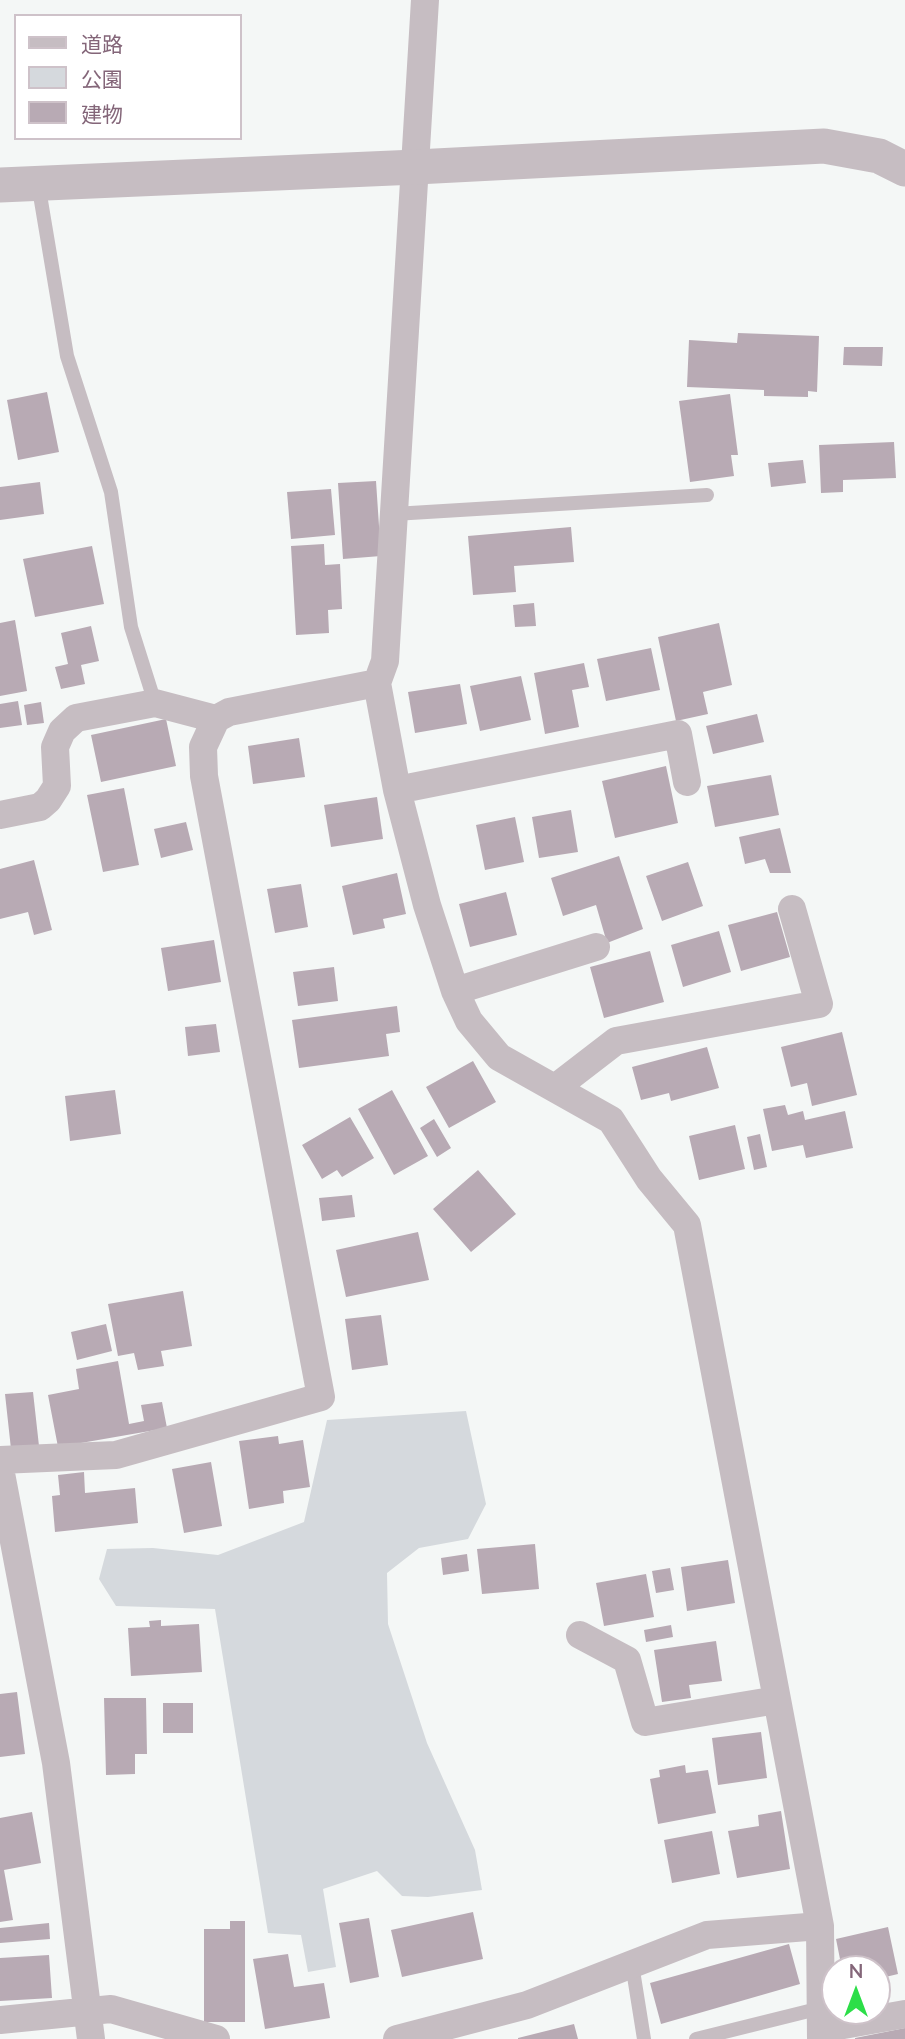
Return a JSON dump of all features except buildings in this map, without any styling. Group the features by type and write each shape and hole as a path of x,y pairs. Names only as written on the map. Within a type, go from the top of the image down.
{"street":[{"path":"425,0 385,661 377,683 397,790 427,905 455,991 469,1021 499,1057 611,1120 649,1179 687,1225 820,1926 821,2025"},
{"path":"0,185 824,146 879,156 905,169"},
{"path":"0,1460 116,1455 321,1397 204,776 203,747 216,719 229,712 377,683"},
{"path":"0,815 40,807 48,800 57,786 55,747 62,731 76,718 155,703 216,719"},
{"path":"397,790 678,734 687,782"},
{"path":"555,1088 616,1041 819,1004 792,909"},
{"path":"455,991 596,947"},
{"path":"0,1468 56,1763 91,2039"},
{"path":"580,1635 627,1660 645,1721 777,1700"},
{"path":"397,2039 527,2004 707,1935 820,1926"},
{"path":"0,2020 111,2009 216,2039"}],"lane":[{"path":"37,183 67,356 111,492 131,628 155,703"},
{"path":"394,514 707,495"},
{"path":"632,1964 644,2039"},
{"path":"696,2039 821,2025"}],"green space":[{"path":"466,1411 486,1504 468,1539 419,1548 387,1573 388,1624 427,1743 475,1850 482,1890 428,1897 402,1896 377,1871 323,1889 336,1967 308,1972 301,1935 268,1933 215,1609 116,1606 99,1579 107,1549 153,1548 218,1555 304,1522 327,1420"}]}
